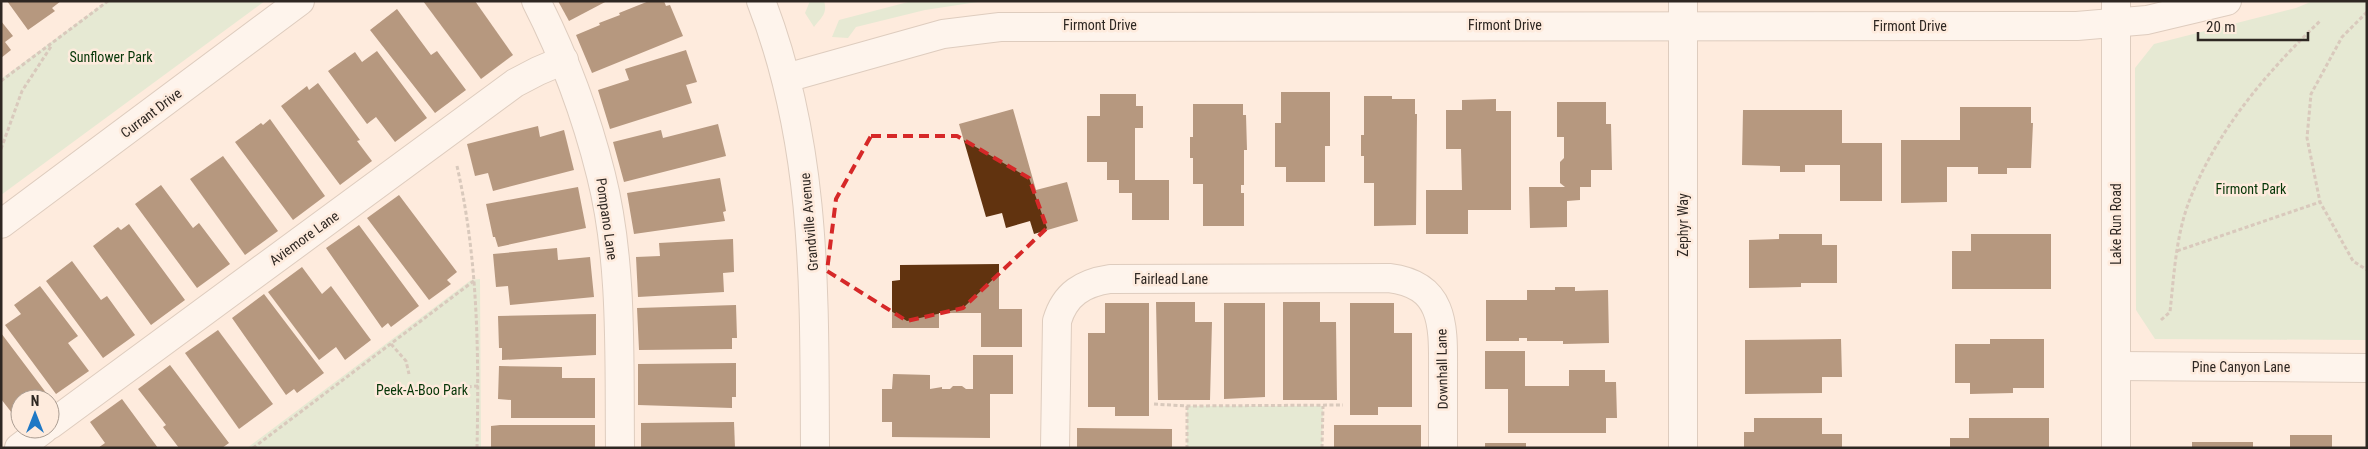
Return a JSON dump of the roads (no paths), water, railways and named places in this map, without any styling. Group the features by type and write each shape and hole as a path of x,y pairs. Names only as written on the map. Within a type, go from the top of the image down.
{"street":[{"name":"Pompano Lane","path":"536,1 564,60 580,104 602,176 610,228 619,330 620,448"},
{"name":"Grandville Avenue","path":"761,1 786,78 802,151 814,280 815,448"},
{"name":"Firmont Drive","path":"786,78 943,34 1096,13 1683,13 2077,26 2116,13 2172,15 2228,1"},
{"name":"Currant Drive","path":"1,224 297,2"},
{"name":"Zephyr Way","path":"1683,13 1683,448"},
{"name":"Lake Run Road","path":"2116,13 2116,448"},
{"name":"Aviemore Lane","path":"60,418 515,83 564,60"},
{"name":"Fairlead Lane","path":"1055,448 1058,321 1060,311 1070,295 1089,284 1110,279 1389,278 1410,283 1428,294"},
{"name":"Downhall Lane","path":"1428,294 1439,312 1443,333 1443,448"},
{"name":"Pine Canyon Lane","path":"2116,366 2367,368"},
{"path":"19,448 31,439"}],"park label":[{"name":"Sunflower Park","path":"111,57"},
{"name":"Firmont Park","path":"2251,189"},
{"name":"Peek-A-Boo Park","path":"422,390"}]}
